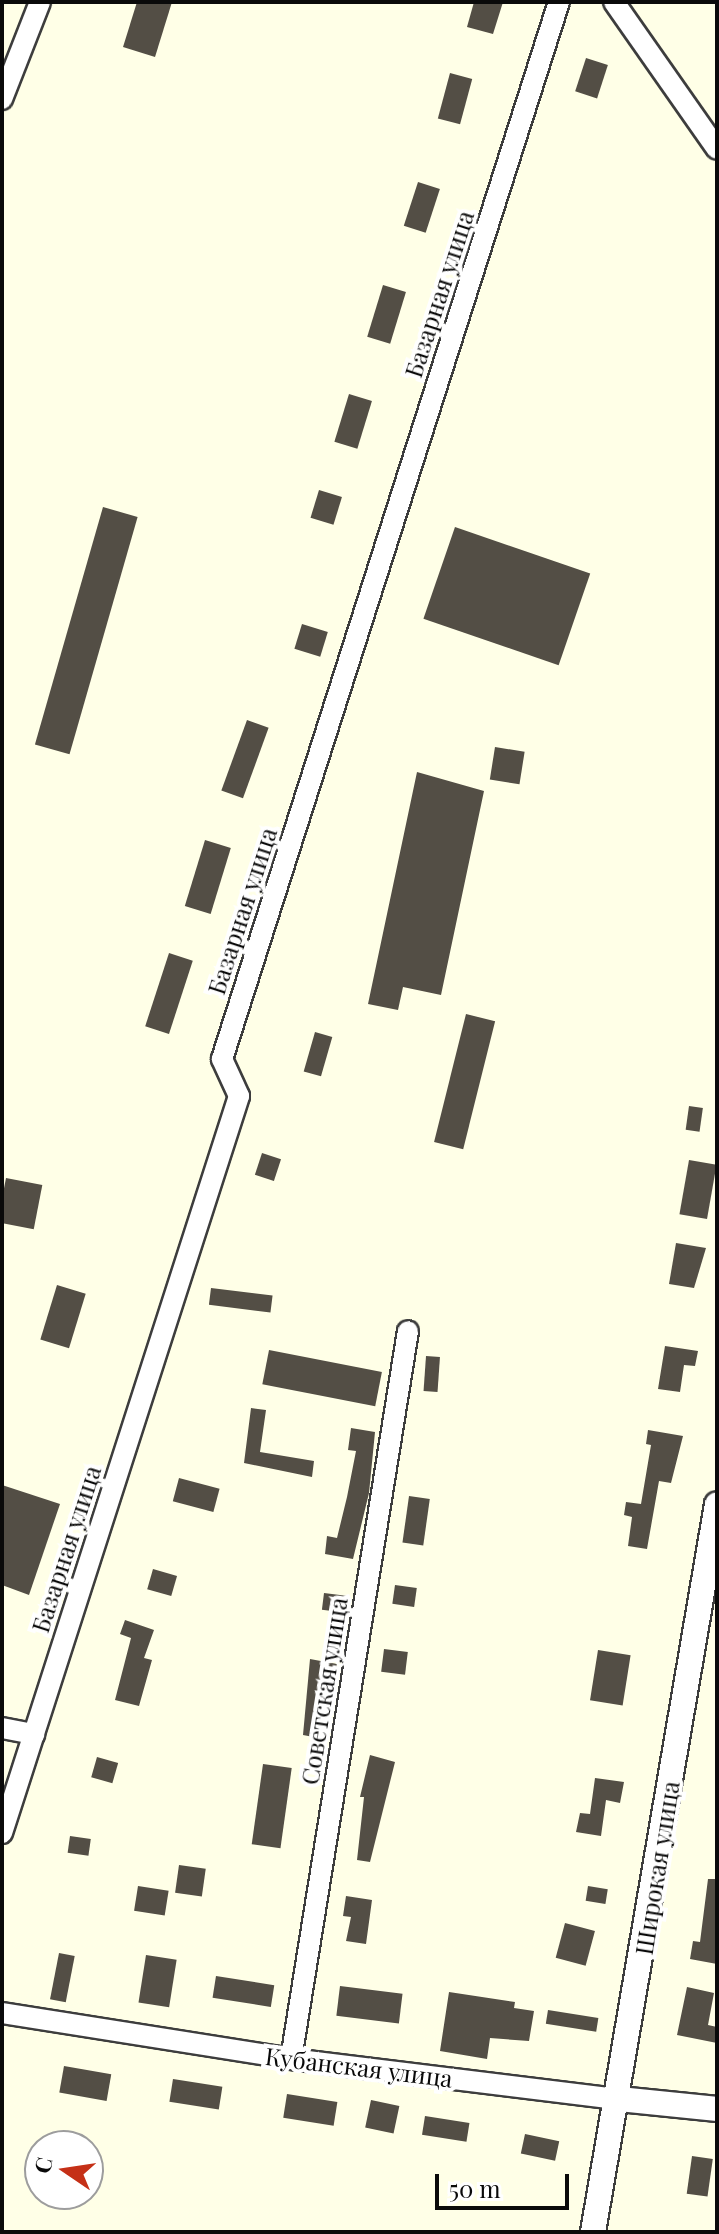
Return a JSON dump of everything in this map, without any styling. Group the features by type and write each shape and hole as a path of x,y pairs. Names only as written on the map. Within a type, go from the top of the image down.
{"street":[{"path":"2,99 40,2"},
{"name":"Базарная улица","path":"2,1833 239,1096 222,1059 559,2"},
{"path":"614,2 717,149"},
{"name":"Советская улица","path":"291,2059 408,1331"},
{"name":"Широкая улица","path":"593,2232 619,2099 717,1504"},
{"path":"2,1728 34,1734"},
{"name":"Кубанская улица","path":"2,2013 291,2059 717,2109"}],"building":[{"path":"137,2 172,2 155,57 123,47"},
{"path":"474,2 503,2 493,34 467,27"},
{"path":"586,58 608,65 597,98 575,91"},
{"path":"450,73 472,79 460,124 438,118"},
{"path":"418,182 440,189 426,233 404,226"},
{"path":"383,285 406,292 390,344 367,337"},
{"path":"349,394 372,401 357,449 334,442"},
{"path":"319,490 342,497 333,525 311,518"},
{"path":"103,507 138,517 70,754 35,744"},
{"path":"455,527 590,574 559,665 423,619"},
{"path":"302,624 328,632 320,657 294,649"},
{"path":"247,720 269,728 243,798 221,790"},
{"path":"495,747 525,752 519,784 490,780"},
{"path":"417,772 484,791 441,995 403,987 398,1010 368,1004"},
{"path":"205,840 231,848 211,914 185,906"},
{"path":"169,953 193,961 169,1034 145,1026"},
{"path":"466,1014 495,1021 463,1149 434,1142"},
{"path":"315,1032 332,1037 321,1076 304,1071"},
{"path":"689,1106 703,1108 700,1132 686,1130"},
{"path":"262,1153 281,1159 274,1181 255,1175"},
{"path":"689,1160 717,1165 707,1219 679,1214"},
{"path":"6,1178 42,1185 34,1229 2,1223"},
{"path":"676,1243 706,1248 694,1288 669,1284"},
{"path":"57,1285 86,1294 69,1348 40,1340"},
{"path":"211,1288 273,1296 270,1312 209,1305"},
{"path":"665,1346 698,1351 695,1366 684,1365 680,1392 658,1389"},
{"path":"269,1350 382,1372 375,1406 262,1384"},
{"path":"426,1356 440,1357 438,1392 424,1391"},
{"path":"251,1408 266,1410 260,1452 314,1461 312,1477 244,1463"},
{"path":"351,1428 375,1432 369,1493 353,1559 325,1554 327,1536 337,1538 347,1497 356,1451 348,1450"},
{"path":"648,1430 683,1436 671,1483 659,1481 647,1549 628,1546 632,1517 624,1515 626,1502 641,1504 651,1445 646,1444"},
{"path":"179,1478 220,1489 213,1512 173,1501"},
{"path":"2,1485 60,1504 29,1595 2,1585"},
{"path":"409,1496 430,1499 423,1545 402,1543"},
{"path":"153,1569 177,1576 171,1596 147,1589"},
{"path":"395,1585 417,1588 414,1607 392,1604"},
{"path":"324,1593 348,1596 346,1613 322,1610"},
{"path":"125,1620 154,1630 144,1658 152,1660 139,1706 115,1700 131,1638 120,1634"},
{"path":"384,1649 408,1652 405,1675 381,1672"},
{"path":"598,1650 631,1655 623,1706 590,1700"},
{"path":"310,1659 337,1664 324,1739 303,1735"},
{"path":"370,1755 395,1762 370,1862 357,1860 364,1797 360,1797"},
{"path":"97,1757 118,1763 112,1783 91,1777"},
{"path":"263,1764 292,1768 280,1848 252,1844"},
{"path":"595,1778 624,1782 620,1803 606,1800 601,1836 576,1832 580,1813 590,1814"},
{"path":"70,1836 91,1839 88,1856 68,1853"},
{"path":"179,1865 206,1869 202,1896 175,1893"},
{"path":"708,1879 717,1879 717,1964 690,1959 693,1941 700,1942"},
{"path":"138,1886 169,1891 165,1916 134,1911"},
{"path":"588,1886 608,1889 605,1904 586,1901"},
{"path":"346,1896 372,1900 366,1944 346,1941 351,1917 343,1916"},
{"path":"565,1923 595,1931 586,1966 556,1958"},
{"path":"59,1953 75,1956 66,2002 50,1999"},
{"path":"146,1955 177,1960 169,2007 138,2002"},
{"path":"216,1976 274,1985 271,2007 213,1998"},
{"path":"340,1986 403,1994 399,2023 336,2016"},
{"path":"687,1987 714,1993 708,2025 717,2027 717,2043 677,2035"},
{"path":"449,1992 515,2002 514,2008 534,2011 529,2041 490,2038 487,2059 440,2051"},
{"path":"548,2010 598,2018 596,2032 546,2024"},
{"path":"64,2066 111,2074 107,2101 59,2093"},
{"path":"173,2079 222,2087 219,2110 169,2102"},
{"path":"287,2094 337,2102 334,2126 283,2118"},
{"path":"371,2100 399,2106 394,2133 365,2127"},
{"path":"425,2116 469,2123 466,2142 422,2135"},
{"path":"525,2134 559,2141 555,2161 521,2154"},
{"path":"692,2156 713,2159 708,2197 687,2194"}]}
